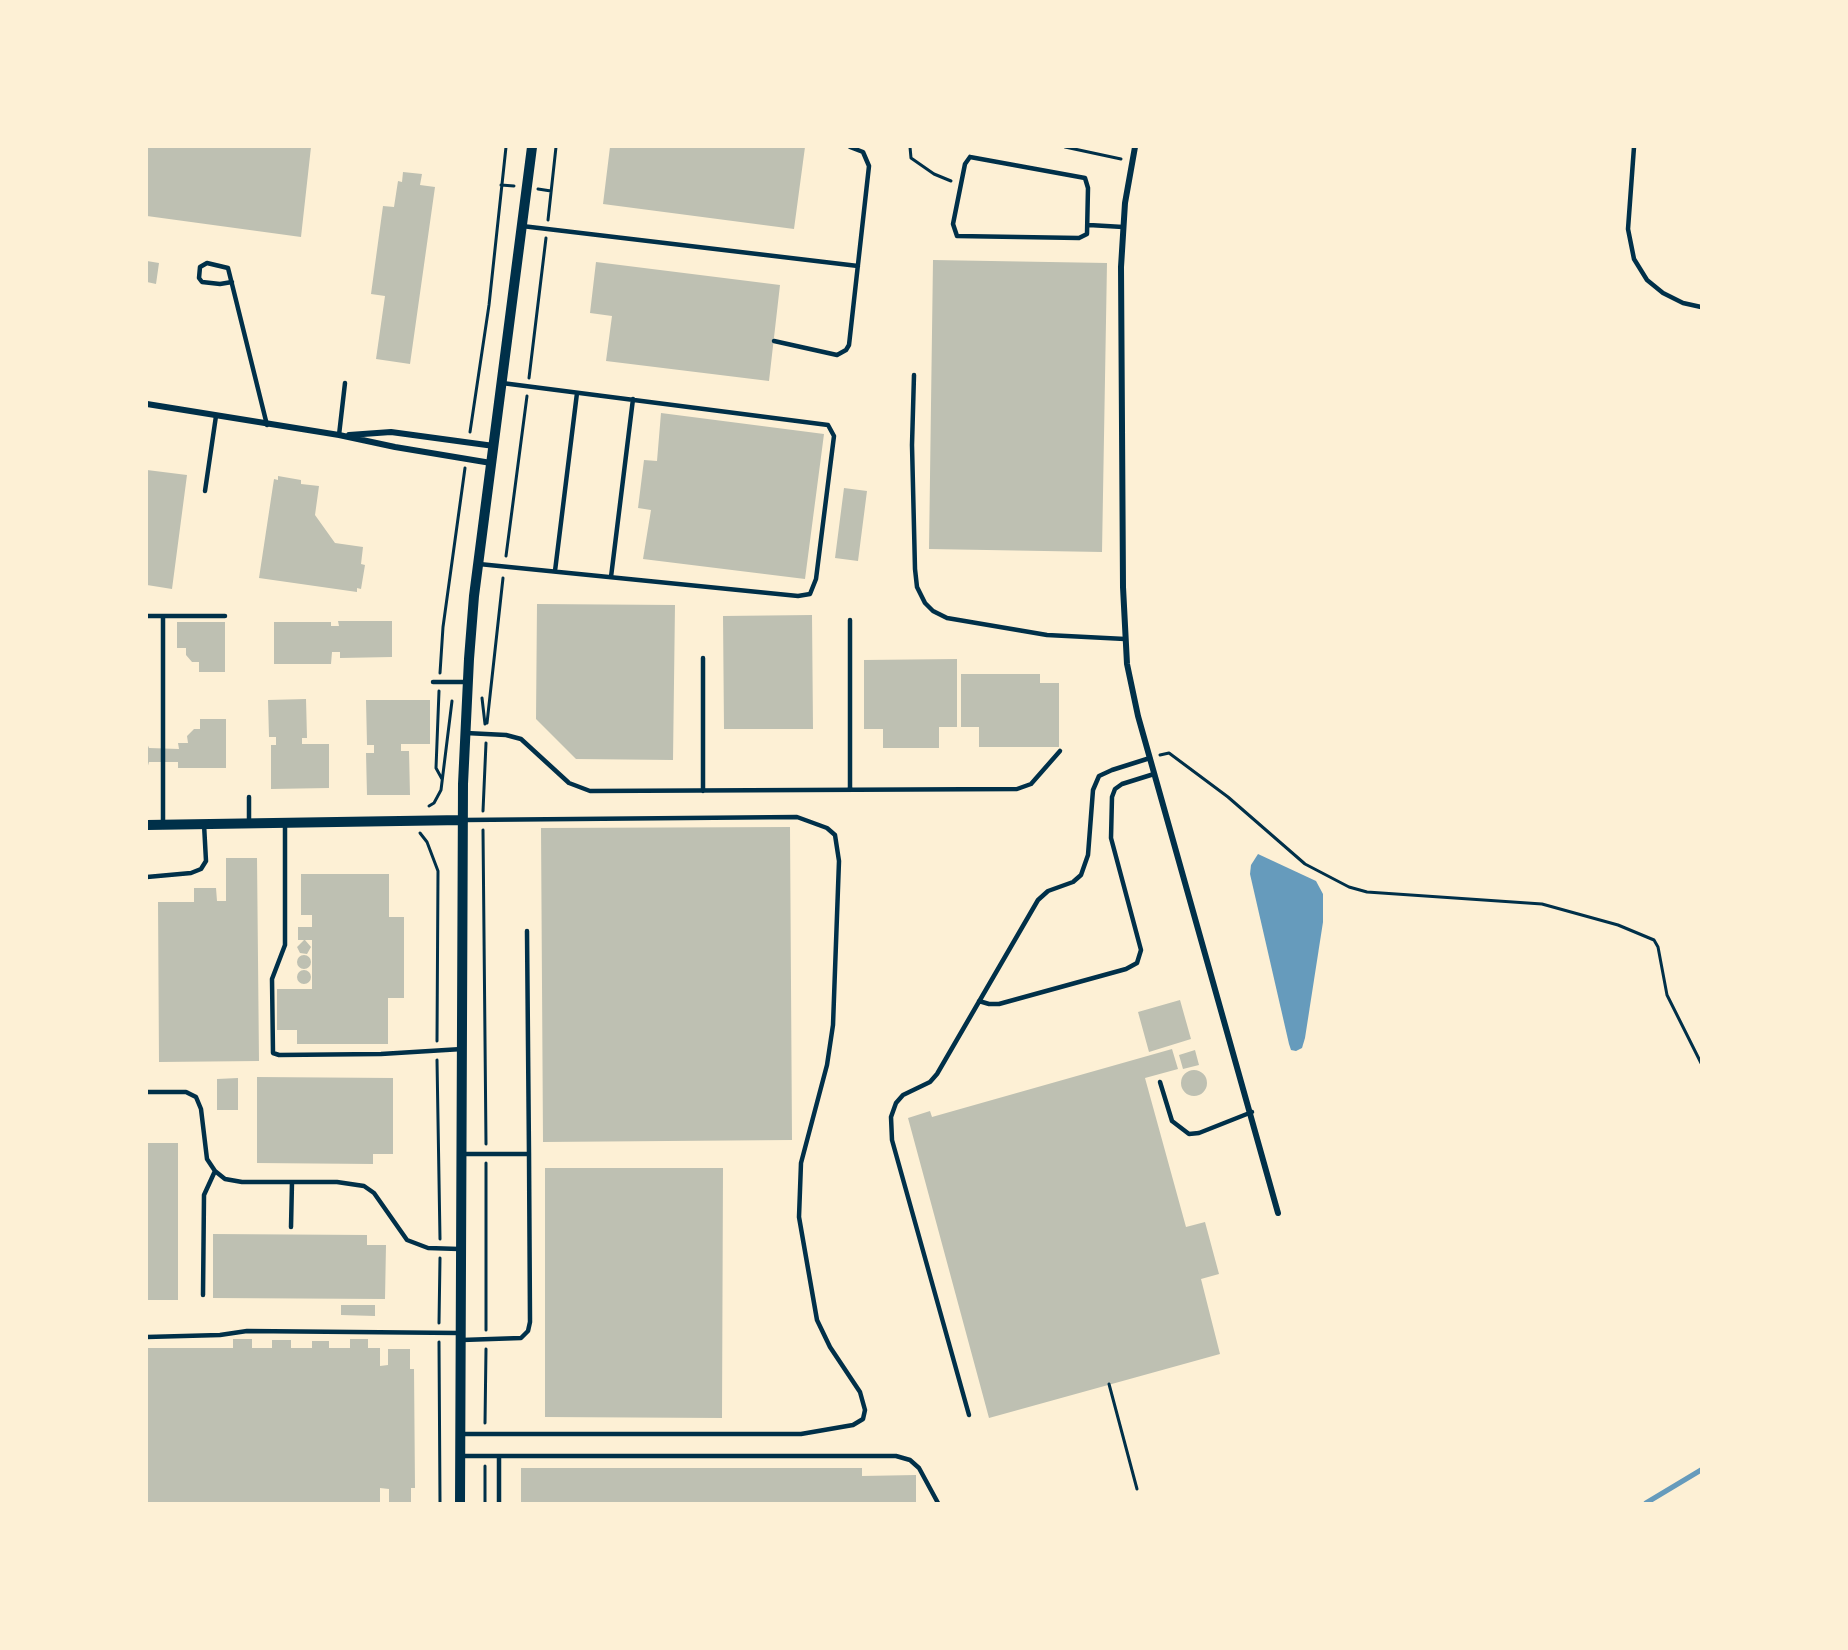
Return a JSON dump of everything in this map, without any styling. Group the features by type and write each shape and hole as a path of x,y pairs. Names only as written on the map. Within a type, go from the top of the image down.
{"street":[{"path":"460,1503 465,733 479,564 532,147"},
{"path":"1135,147 1123,228 1125,639 1130,679 1154,774 1252,1112 1278,1213"},
{"path":"147,406 339,435 492,463"},
{"path":"339,435 391,432 494,446"},
{"path":"147,825 463,820"}],"lane":[{"path":"774,341 837,355 846,350 869,166 863,152 850,147"},
{"path":"1634,147 1628,230 1632,252 1644,276 1657,288 1679,302 1701,307"},
{"path":"973,157 1082,177 1087,181 1089,225 1087,234 1079,238 959,237 954,232 953,224 966,160 973,157"},
{"path":"1089,225 1123,228"},
{"path":"522,226 858,266"},
{"path":"231,282 223,284 202,282 199,279 200,267 207,263 226,266 231,282 267,424"},
{"path":"914,375 912,445 915,569 919,593 925,603 933,611 947,618 1060,637 1125,639"},
{"path":"339,435 345,383"},
{"path":"479,564 808,595 815,586 834,436 828,424 502,383"},
{"path":"555,571 577,393"},
{"path":"611,577 633,399"},
{"path":"205,491 216,416"},
{"path":"147,616 225,616"},
{"path":"163,616 163,825"},
{"path":"850,620 850,790"},
{"path":"703,658 703,791"},
{"path":"433,682 468,682"},
{"path":"465,733 521,739 569,783 586,791 1022,788 1036,779 1060,751"},
{"path":"969,1416 889,1124 899,1098 934,1078 1042,896 1073,882 1081,875 1087,860 1093,790 1099,776 1150,758"},
{"path":"979,1001 989,1005 999,1004 1126,969 1137,963 1141,950 1111,838 1112,797 1115,789 1122,784 1154,774"},
{"path":"249,797 249,823"},
{"path":"462,1434 801,1434 853,1425 863,1419 865,1410 860,1392 830,1347 817,1320 799,1217 801,1163 827,1065 833,1025 839,861 835,835 827,828 797,818 463,820"},
{"path":"285,823 285,945 272,979 273,1053 279,1055 381,1054 462,1049"},
{"path":"147,878 191,873 201,869 206,861 204,824"},
{"path":"147,1337 220,1335 247,1331 439,1333 486,1339 518,1339 528,1331 527,931"},
{"path":"1160,1082 1172,1121 1189,1134 1199,1133 1252,1112"},
{"path":"147,1092 189,1092 196,1097 201,1109 207,1159 215,1171 225,1179 238,1182 337,1182 367,1187 374,1193 404,1238 422,1247 462,1249"},
{"path":"462,1154 529,1154"},
{"path":"203,1295 204,1195 215,1171"},
{"path":"291,1227 292,1182"},
{"path":"461,1456 890,1456 906,1458 915,1464 938,1503"},
{"path":"499,1456 499,1503"}],"path":[{"path":"486,734 556,147"},
{"path":"910,147 911,158 940,177 961,184"},
{"path":"1065,147 1132,161"},
{"path":"1150,758 1169,753 1228,797 1305,864 1348,887 1367,892 1542,904 1618,925 1654,940 1658,947 1667,995 1701,1063"},
{"path":"485,781 483,820 486,1154 485,1434"},
{"path":"438,871 440,1503"},
{"path":"1109,1384 1137,1489"},
{"path":"485,1457 485,1503"}],"water":[{"path":"1258,854 1316,881 1323,894 1323,922 1305,1038 1302,1048 1296,1051 1291,1050 1289,1044 1250,874 1251,865"}],"building":[{"path":"147,147 311,147 301,237 147,216"},
{"path":"610,147 805,147 794,229 603,204"},
{"path":"403,172 422,174 420,185 435,187 410,364 376,359 385,296 371,294 383,206 394,207 398,181 402,182"},
{"path":"933,260 1107,263 1102,552 929,549"},
{"path":"147,261 159,263 156,284 147,282"},
{"path":"596,262 780,285 769,381 606,361 612,316 590,313"},
{"path":"661,413 824,434 805,579 643,559 651,510 638,508 644,460 657,461"},
{"path":"147,470 187,475 172,589 147,585"},
{"path":"278,476 301,480 301,484 319,486 315,515 335,543 363,547 361,564 365,565 361,589 357,588 357,592 259,578 274,479 278,480"},
{"path":"844,488 867,491 858,561 835,558"},
{"path":"537,604 675,605 673,760 576,759 536,719"},
{"path":"812,615 813,729 724,729 723,616"},
{"path":"338,621 392,621 392,657 340,658 340,652 332,652 331,664 274,664 274,622 331,622 331,626 339,626"},
{"path":"177,622 225,622 225,672 199,672 199,662 192,662 186,655 186,648 177,648"},
{"path":"957,659 957,727 939,727 939,748 883,748 883,729 864,729 864,660"},
{"path":"961,674 1040,674 1040,683 1059,683 1059,747 979,747 979,727 961,727"},
{"path":"306,699 307,738 302,738 302,744 329,744 329,788 271,789 271,745 276,745 276,737 269,737 268,700"},
{"path":"366,700 430,700 430,744 401,744 401,751 409,751 410,795 367,795 366,753 374,753 374,745 367,745"},
{"path":"200,719 226,719 226,768 178,768 178,762 149,762 147,769 147,743 149,748 179,749 178,743 188,743 187,736 194,729 200,729"},
{"path":"790,827 792,1140 543,1142 541,828"},
{"path":"226,858 257,858 259,1061 159,1062 158,902 194,902 194,888 216,888 217,901 226,901"},
{"path":"301,874 389,874 389,917 404,917 404,998 388,998 388,1044 297,1044 297,1030 277,1030 277,989 312,989 312,940 305,940 311,947 307,954 300,953 297,947 304,940 298,940 298,927 312,927 312,915 301,915"},
{"path":"301,955 307,955 311,962 307,969 301,969 297,965 297,959"},
{"path":"301,970 307,970 311,977 307,984 301,984 297,980 297,974"},
{"path":"1180,1000 1191,1039 1149,1052 1138,1012"},
{"path":"1172,1049 1178,1069 1145,1078 1186,1227 1205,1222 1219,1274 1201,1279 1220,1354 989,1418 908,1118 930,1111 932,1117"},
{"path":"1195,1050 1199,1065 1183,1069 1179,1055"},
{"path":"1194,1070 1203,1074 1207,1083 1203,1092 1194,1096 1185,1092 1181,1083 1185,1074"},
{"path":"257,1077 393,1078 393,1154 373,1154 373,1164 257,1163"},
{"path":"238,1078 238,1110 217,1110 217,1079"},
{"path":"147,1143 178,1143 178,1300 147,1300"},
{"path":"545,1168 723,1168 722,1418 545,1417"},
{"path":"213,1234 367,1235 367,1245 386,1245 385,1299 213,1298"},
{"path":"341,1305 375,1305 375,1316 341,1315"},
{"path":"233,1339 252,1339 252,1348 272,1348 272,1340 291,1340 291,1348 312,1348 312,1341 329,1341 329,1348 350,1348 350,1339 368,1339 368,1348 380,1348 380,1366 388,1365 388,1349 410,1349 410,1369 414,1369 415,1488 411,1488 411,1503 389,1503 389,1489 380,1488 380,1503 147,1503 147,1348 233,1348"},
{"path":"521,1468 862,1468 862,1476 916,1475 916,1503 521,1503"}],"waterway":[{"path":"1646,1503 1701,1470"}]}
